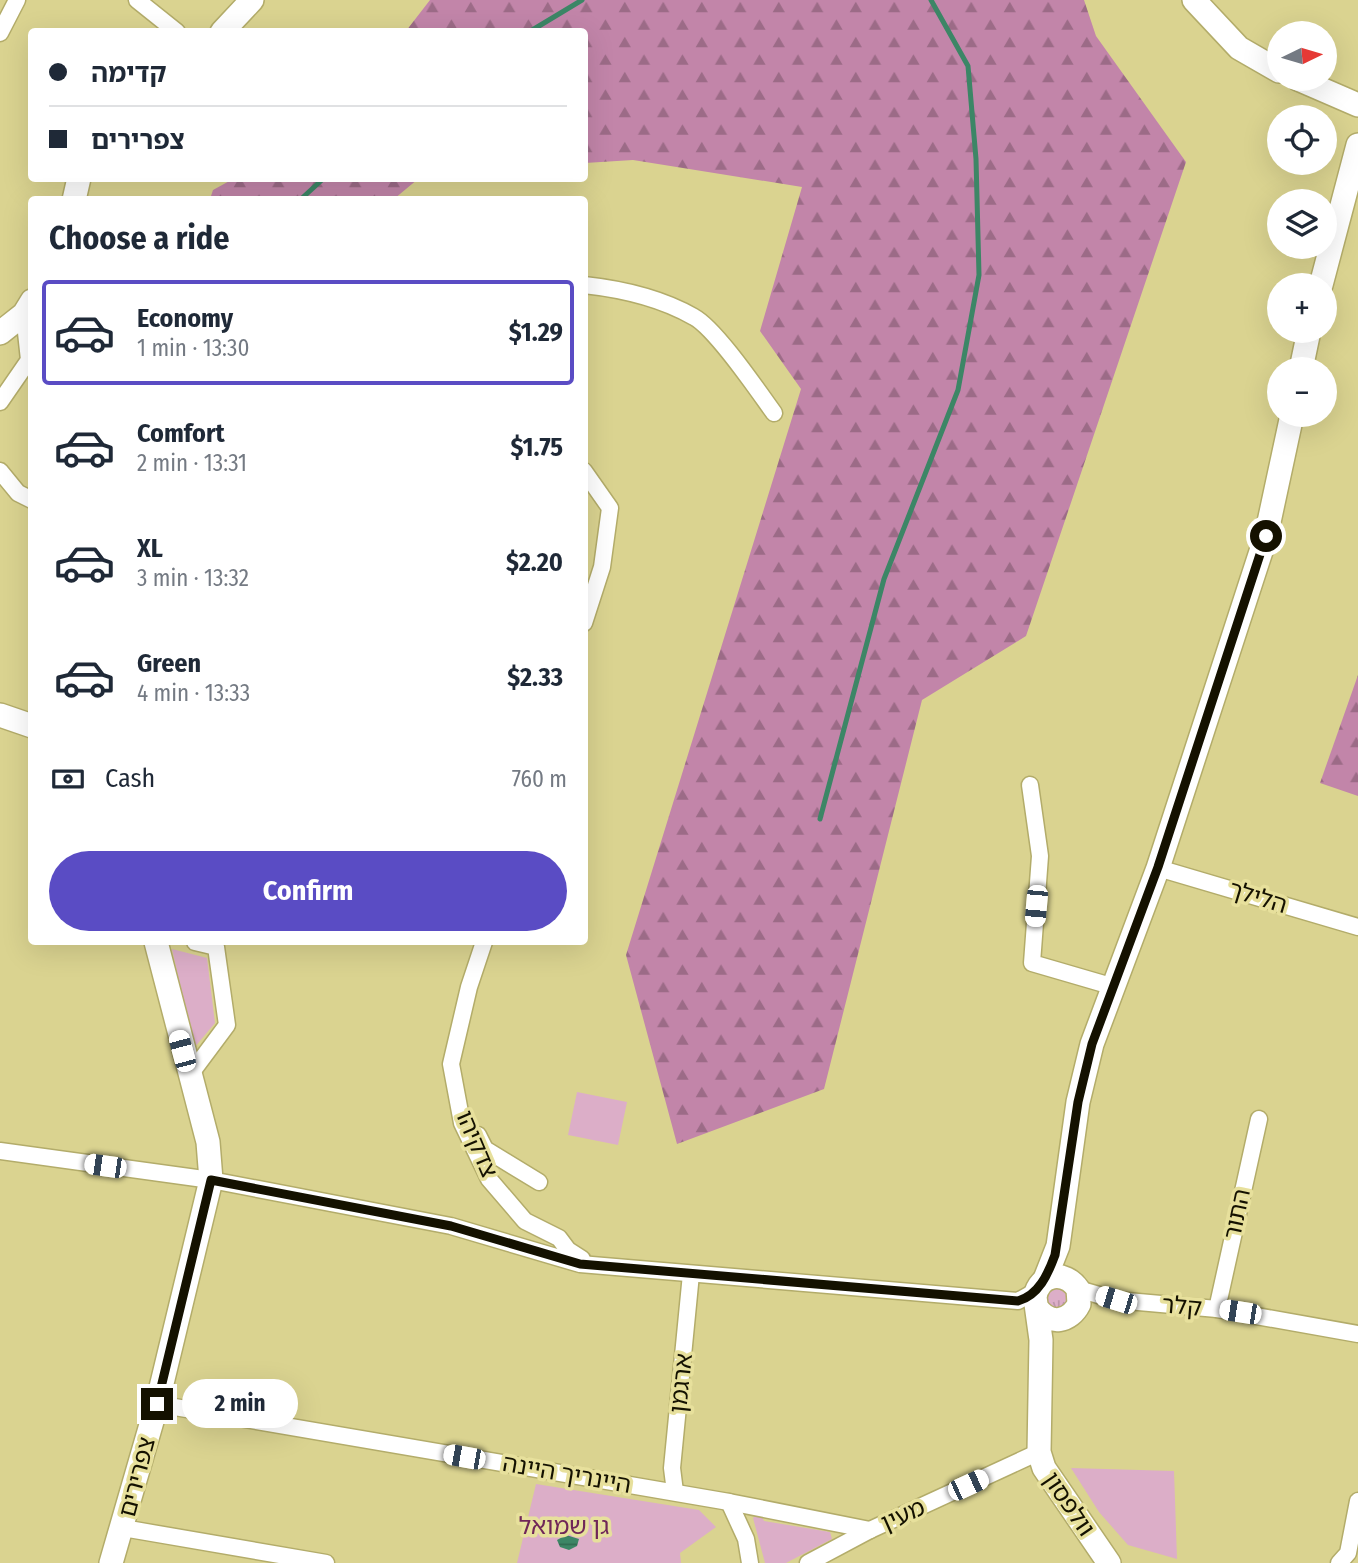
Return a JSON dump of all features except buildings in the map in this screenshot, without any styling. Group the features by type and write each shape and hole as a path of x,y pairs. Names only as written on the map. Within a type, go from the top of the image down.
{"street":[{"path":"0,33 17,0"},
{"path":"137,0 172,28"},
{"path":"226,28 251,0"},
{"path":"1194,0 1239,48 1267,64"},
{"path":"1326,91 1358,105"},
{"path":"1324,273 1358,145"},
{"path":"588,285 623,289 696,318 743,370 774,413"},
{"path":"0,332 28,308"},
{"path":"0,402 28,361"},
{"path":"0,1151 211,1180 451,1226 580,1264 1018,1301 1057,1296 1058,1246 1078,1102 1092,1044 1111,986 1158,867 1266,536 1289,427"},
{"path":"0,471 18,493 28,498"},
{"path":"588,477 610,508 602,567 588,611"},
{"path":"0,715 28,725"},
{"path":"1030,785 1040,856 1032,963 1111,986"},
{"name":"הלילך","path":"1158,867 1358,927"},
{"name":"צפרירים","path":"111,1563 157,1404 211,1180 208,1142 157,945"},
{"path":"189,1076 227,1025 216,947 208,945"},
{"name":"צדקיהו","path":"483,945 468,987 451,1064 462,1123 489,1179 525,1221 559,1238 568,1250 582,1256 580,1264"},
{"path":"454,1052 471,1121 485,1149 539,1182"},
{"name":"התור","path":"1217,1309 1259,1119"},
{"path":"502,1184 512,1166"},
{"name":"ארגמן","path":"675,1492 672,1468 691,1274"},
{"name":"קלר","path":"1057,1296 1217,1309 1331,1327 1358,1334"},
{"name":"וולפסון","path":"1057,1296 1042,1357 1039,1452 1044,1468 1109,1563"},
{"name":"קלר","path":"1331,1327 1358,1322"},
{"name":"היינריך היינה","path":"157,1404 675,1492 870,1530"},
{"name":"מעין","path":"808,1563 870,1530 1039,1452"},
{"path":"1339,1563 1348,1553 1358,1500"},
{"path":"729,1502 746,1539 750,1563"},
{"path":"123,1528 326,1563"}],"green space":[{"path":"430,0 1084,0 1096,36 1186,162 1026,636 922,700 824,1089 677,1144 626,955 801,389 760,331 802,187 633,160 588,163 588,28 408,28"},
{"path":"228,182 414,182 398,196 211,196 213,190"},
{"path":"1358,675 1358,796 1320,783"},
{"path":"172,949 207,958 215,1023 194,1048"},
{"path":"577,1092 627,1102 618,1145 568,1135"},
{"path":"1062,1283 1072,1305 1049,1312 1043,1289"},
{"path":"1071,1468 1174,1471 1177,1559 1128,1545 1099,1512"},
{"name":"גן שמואל","path":"536,1484 699,1510 716,1527 680,1553 681,1563 517,1563"},
{"path":"757,1514 761,1515 764,1521 830,1532 832,1539 786,1563 765,1563 753,1518"}],"shaded area":[{"path":"566,1535 579,1539 577,1546 569,1550 560,1547 557,1540"}],"waterway":[{"path":"536,28 582,0"},
{"path":"820,819 884,579 958,390 979,275 976,159 968,66 931,0"},
{"path":"304,196 320,182"}],"route":[{"path":"157,1404 211,1180 451,1226 580,1264 1018,1301 1026,1299 1045,1279 1058,1246 1078,1102 1092,1044 1111,986 1158,867 1266,536"}]}
